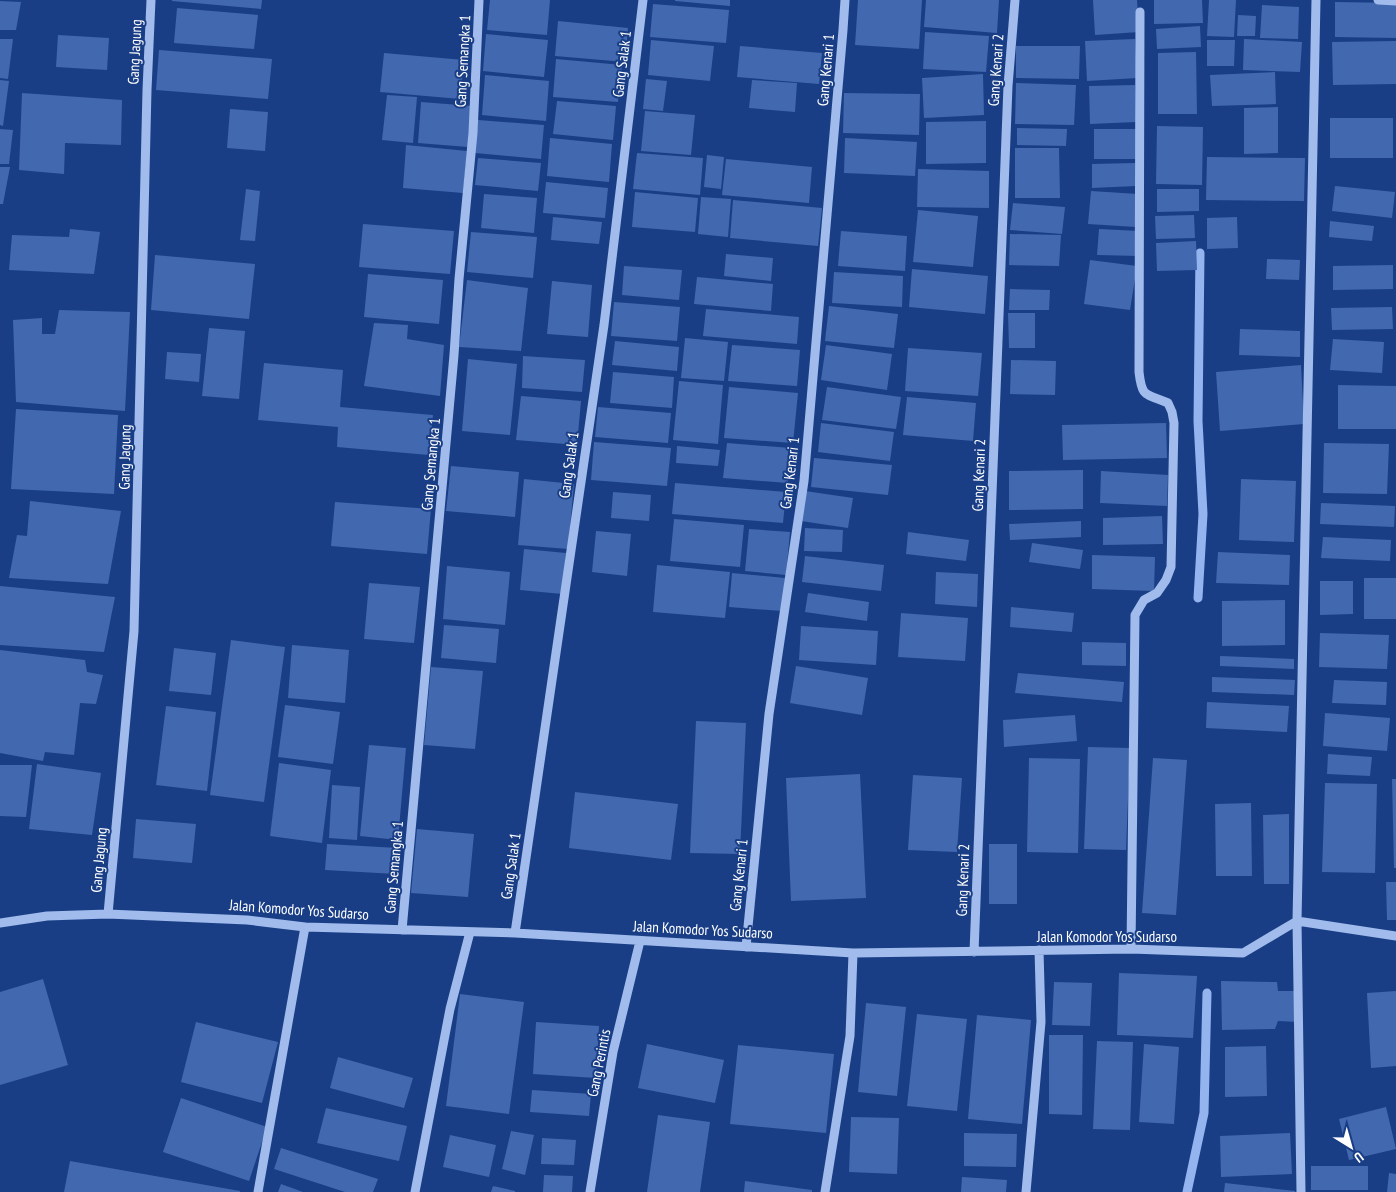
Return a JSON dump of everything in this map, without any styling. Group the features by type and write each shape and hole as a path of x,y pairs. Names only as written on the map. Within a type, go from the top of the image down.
{"street":[{"name":"Gang Jagung","path":"108,914 134,631 147,90 151,0"},
{"name":"Gang Semangka 1","path":"402,930 453,375 473,133 479,0"},
{"name":"Gang Salak 1","path":"515,933 604,325 643,0"},
{"name":"Gang Kenari 1","path":"746,947 769,714 804,481 845,0"},
{"name":"Gang Kenari 2","path":"974,952 1008,86 1015,0"},
{"path":"1301,1192 1297,921 1316,0"},
{"path":"1378,0 1396,1"},
{"path":"1131,949 1135,615 1144,600 1157,592 1166,580 1171,567 1174,423 1168,403 1145,394 1141,388 1139,372 1140,12"},
{"name":"Jalan Komodor Yos Sudarso","path":"0,923 47,916 108,914 247,920 305,927 515,933 853,953 1131,949 1243,953 1297,921"},
{"path":"1297,921 1396,936"},
{"path":"258,1192 305,927"},
{"path":"415,1192 450,1009 470,932"},
{"name":"Gang Perintis","path":"590,1192 613,1052 640,941"},
{"path":"1026,1192 1042,1022 1039,950"},
{"path":"825,1192 850,1036 853,953"}],"building":[{"path":"172,0 262,0 261,9"},
{"path":"490,0 550,0 547,35 487,30"},
{"path":"730,0 730,6 675,1"},
{"path":"858,0 922,0 919,49 855,45"},
{"path":"926,0 999,0 997,33 924,27"},
{"path":"1093,0 1137,0 1139,32 1095,35"},
{"path":"1154,0 1202,0 1203,23 1154,24"},
{"path":"1209,0 1236,0 1234,37 1207,36"},
{"path":"0,1 21,2 16,30 0,30"},
{"path":"1335,2 1396,3 1396,38 1335,37"},
{"path":"653,4 729,10 726,43 650,37"},
{"path":"1262,5 1299,7 1298,39 1260,38"},
{"path":"177,8 258,15 254,49 174,43"},
{"path":"1238,15 1256,16 1255,36 1237,36"},
{"path":"558,21 628,28 625,62 555,56"},
{"path":"1200,26 1201,47 1157,49 1156,29"},
{"path":"925,32 989,36 986,72 923,69"},
{"path":"486,34 548,40 544,77 483,71"},
{"path":"58,35 109,38 107,70 56,67"},
{"path":"0,39 13,39 8,79 0,78"},
{"path":"1135,39 1137,78 1087,81 1085,41"},
{"path":"1244,39 1302,42 1300,72 1243,70"},
{"path":"651,40 714,46 710,81 648,75"},
{"path":"1207,40 1235,40 1234,66 1207,66"},
{"path":"1396,41 1396,84 1333,85 1332,42"},
{"path":"740,46 822,53 819,84 737,77"},
{"path":"1016,46 1080,46 1079,79 1016,78"},
{"path":"159,50 272,59 268,99 156,90"},
{"path":"1196,52 1197,114 1158,114 1158,53"},
{"path":"384,53 464,60 460,99 380,92"},
{"path":"556,59 622,65 618,102 553,97"},
{"path":"1275,72 1276,104 1212,106 1210,75"},
{"path":"983,74 984,115 924,118 922,78"},
{"path":"485,75 549,81 546,121 482,115"},
{"path":"646,79 667,81 663,111 643,109"},
{"path":"0,80 9,81 3,126 0,125"},
{"path":"752,80 797,83 795,112 749,108"},
{"path":"1016,83 1076,85 1074,125 1015,124"},
{"path":"1135,85 1136,122 1090,124 1089,86"},
{"path":"22,93 122,100 121,145 65,143 64,174 19,170"},
{"path":"844,93 920,94 919,135 843,133"},
{"path":"387,95 417,97 413,143 382,140"},
{"path":"557,101 616,106 613,140 553,134"},
{"path":"421,102 472,106 468,147 418,143"},
{"path":"1278,107 1278,153 1244,154 1244,108"},
{"path":"230,109 268,112 265,151 227,148"},
{"path":"645,111 695,115 691,155 641,151"},
{"path":"1330,118 1393,118 1393,158 1330,158"},
{"path":"478,120 544,125 541,159 475,153"},
{"path":"986,121 986,163 926,164 926,122"},
{"path":"1157,126 1203,127 1202,185 1156,184"},
{"path":"1017,128 1067,129 1066,146 1017,145"},
{"path":"0,129 13,130 9,164 0,164"},
{"path":"1094,129 1138,129 1138,159 1094,159"},
{"path":"550,138 612,144 609,182 547,176"},
{"path":"845,138 917,142 915,176 844,173"},
{"path":"406,145 467,151 463,193 403,188"},
{"path":"1015,148 1059,148 1060,198 1015,198"},
{"path":"637,153 703,158 700,195 633,189"},
{"path":"707,155 724,157 721,189 704,187"},
{"path":"1207,157 1305,158 1304,201 1206,200"},
{"path":"478,158 541,163 538,191 475,185"},
{"path":"726,159 812,167 809,203 722,195"},
{"path":"1135,163 1136,186 1092,188 1092,164"},
{"path":"0,167 10,167 3,204 0,204"},
{"path":"918,169 989,171 989,208 917,207"},
{"path":"546,182 608,188 605,218 543,213"},
{"path":"1335,186 1395,192 1392,218 1332,211"},
{"path":"246,189 260,191 255,241 240,240"},
{"path":"1157,189 1199,189 1199,211 1157,212"},
{"path":"1091,191 1138,194 1136,227 1088,224"},
{"path":"635,192 698,198 695,232 632,227"},
{"path":"484,194 537,198 534,233 481,228"},
{"path":"701,197 731,199 728,237 698,234"},
{"path":"733,200 822,208 818,246 730,238"},
{"path":"1013,203 1065,207 1062,234 1010,230"},
{"path":"918,210 978,216 973,267 913,262"},
{"path":"1194,215 1195,238 1156,239 1155,216"},
{"path":"553,217 602,222 599,244 551,240"},
{"path":"1237,217 1238,248 1207,249 1207,218"},
{"path":"1330,221 1374,226 1372,241 1329,237"},
{"path":"363,224 454,231 450,274 359,267"},
{"path":"70,229 100,232 94,274 9,270 12,235 69,237"},
{"path":"1099,229 1139,231 1138,256 1097,255"},
{"path":"841,231 907,236 905,271 838,266"},
{"path":"471,232 537,237 533,278 467,272"},
{"path":"1010,234 1061,235 1059,266 1009,265"},
{"path":"1196,241 1197,270 1157,271 1156,243"},
{"path":"726,254 773,258 771,281 724,276"},
{"path":"155,255 255,264 249,319 151,310"},
{"path":"1267,259 1300,260 1299,280 1266,279"},
{"path":"1090,260 1137,266 1130,310 1084,304"},
{"path":"1393,265 1393,289 1333,290 1333,266"},
{"path":"624,266 682,270 679,300 622,295"},
{"path":"912,269 988,276 985,314 909,307"},
{"path":"834,272 903,276 902,307 832,303"},
{"path":"368,274 443,280 439,324 364,317"},
{"path":"697,277 773,284 771,311 694,304"},
{"path":"467,280 528,288 521,351 459,347"},
{"path":"552,281 592,285 588,337 547,334"},
{"path":"1010,289 1050,290 1049,310 1009,310"},
{"path":"614,302 680,307 677,341 611,336"},
{"path":"829,306 898,314 894,348 825,341"},
{"path":"1392,307 1393,329 1332,330 1331,308"},
{"path":"706,309 799,317 797,344 703,336"},
{"path":"59,310 130,312 125,411 16,402 13,320 42,318 42,334 55,334"},
{"path":"1008,313 1035,313 1035,348 1009,348"},
{"path":"374,323 408,325 407,339 444,345 440,396 364,386"},
{"path":"209,328 245,331 239,399 202,396"},
{"path":"1240,329 1300,331 1300,357 1239,355"},
{"path":"685,338 728,342 724,381 681,378"},
{"path":"1333,339 1384,342 1382,373 1330,370"},
{"path":"615,341 679,347 677,371 612,365"},
{"path":"732,345 800,350 797,386 728,381"},
{"path":"826,345 892,354 887,390 821,380"},
{"path":"908,348 982,353 978,396 905,391"},
{"path":"167,352 201,354 199,382 165,379"},
{"path":"523,356 585,360 582,392 522,388"},
{"path":"468,359 517,364 510,435 462,431"},
{"path":"1011,360 1056,361 1055,395 1010,394"},
{"path":"264,363 343,370 340,407 433,415 429,455 337,447 338,427 258,420"},
{"path":"1301,365 1304,424 1220,431 1216,372"},
{"path":"613,372 674,377 672,408 610,403"},
{"path":"679,381 723,385 718,444 673,440"},
{"path":"1338,385 1396,386 1396,429 1338,429"},
{"path":"729,387 798,393 793,443 724,438"},
{"path":"827,387 901,397 896,429 822,420"},
{"path":"521,396 581,401 577,445 516,440"},
{"path":"907,397 976,403 973,441 903,435"},
{"path":"598,407 671,413 668,443 595,437"},
{"path":"16,409 118,415 114,494 11,489"},
{"path":"821,423 894,432 890,461 818,452"},
{"path":"1166,423 1167,458 1063,460 1062,425"},
{"path":"594,442 671,448 667,486 591,480"},
{"path":"727,443 791,448 788,483 723,478"},
{"path":"1324,443 1389,444 1387,494 1323,493"},
{"path":"677,446 720,450 718,466 676,463"},
{"path":"814,458 892,465 888,495 811,487"},
{"path":"451,466 519,472 515,517 446,511"},
{"path":"1083,470 1083,509 1009,510 1009,471"},
{"path":"1101,471 1168,475 1167,506 1100,503"},
{"path":"524,479 574,484 568,549 518,545"},
{"path":"1241,479 1296,481 1294,542 1239,540"},
{"path":"675,483 786,492 783,523 672,514"},
{"path":"805,491 853,498 848,528 801,521"},
{"path":"613,492 651,495 649,521 611,518"},
{"path":"30,501 121,511 108,584 9,578 17,535 27,536"},
{"path":"335,502 431,509 427,554 331,546"},
{"path":"1321,503 1395,506 1394,527 1320,524"},
{"path":"1162,516 1163,544 1103,545 1103,518"},
{"path":"674,519 744,525 740,567 670,561"},
{"path":"1081,521 1081,537 1010,540 1009,524"},
{"path":"805,528 843,530 842,552 804,551"},
{"path":"749,529 790,532 786,575 745,571"},
{"path":"596,531 631,534 627,576 592,572"},
{"path":"908,532 969,540 966,561 906,554"},
{"path":"1323,537 1391,540 1390,561 1321,558"},
{"path":"1032,543 1083,550 1080,569 1029,562"},
{"path":"524,549 566,553 562,594 520,590"},
{"path":"1218,552 1290,555 1289,585 1216,583"},
{"path":"1092,555 1155,557 1154,591 1092,589"},
{"path":"805,556 884,565 881,591 802,582"},
{"path":"657,565 730,572 725,618 653,612"},
{"path":"447,566 510,572 505,625 443,619"},
{"path":"936,572 978,574 977,607 935,604"},
{"path":"732,573 785,578 782,611 729,607"},
{"path":"1364,578 1396,578 1396,619 1364,619"},
{"path":"1320,581 1353,581 1353,614 1320,615"},
{"path":"369,583 420,587 414,643 364,639"},
{"path":"0,586 115,597 104,652 0,645"},
{"path":"808,593 869,602 867,621 805,612"},
{"path":"1285,600 1285,645 1222,646 1222,601"},
{"path":"1011,607 1074,613 1072,632 1010,627"},
{"path":"901,613 968,618 965,661 898,657"},
{"path":"444,625 499,629 496,663 441,658"},
{"path":"801,626 878,631 876,665 799,660"},
{"path":"1320,633 1389,635 1387,669 1319,667"},
{"path":"231,640 285,647 264,802 210,795"},
{"path":"1082,642 1126,643 1126,666 1082,665"},
{"path":"292,645 349,650 345,703 288,698"},
{"path":"174,648 216,653 211,695 169,691"},
{"path":"0,650 85,660 87,672 103,675 96,704 80,703 74,755 45,752 43,761 0,753"},
{"path":"1220,656 1294,659 1294,669 1220,666"},
{"path":"796,666 868,678 862,715 790,703"},
{"path":"431,667 483,671 475,749 424,745"},
{"path":"1018,673 1124,682 1122,702 1015,693"},
{"path":"1212,677 1295,680 1294,695 1212,692"},
{"path":"1334,680 1387,682 1386,705 1332,703"},
{"path":"1207,702 1289,706 1287,732 1206,728"},
{"path":"285,705 340,712 333,764 278,757"},
{"path":"166,706 216,712 207,791 156,785"},
{"path":"1325,713 1390,718 1387,751 1323,746"},
{"path":"1075,715 1077,741 1004,747 1003,720"},
{"path":"696,721 746,723 740,854 690,853"},
{"path":"369,745 406,748 398,840 360,836"},
{"path":"1088,747 1130,748 1126,850 1084,849"},
{"path":"1328,754 1372,757 1370,776 1327,774"},
{"path":"1029,758 1080,759 1078,853 1027,852"},
{"path":"1153,758 1187,760 1176,915 1142,913"},
{"path":"279,763 331,770 322,843 270,836"},
{"path":"37,764 101,773 92,835 29,829"},
{"path":"0,765 32,765 26,817 0,816"},
{"path":"860,774 866,898 791,901 786,778"},
{"path":"913,775 962,778 957,852 908,850"},
{"path":"1392,779 1396,779 1396,868 1394,868"},
{"path":"1325,783 1377,784 1375,873 1322,872"},
{"path":"332,785 360,787 357,840 329,838"},
{"path":"575,792 678,804 671,860 569,848"},
{"path":"1251,803 1252,876 1216,876 1215,804"},
{"path":"1289,814 1289,884 1264,884 1263,815"},
{"path":"136,819 196,824 192,863 133,858"},
{"path":"417,829 474,834 468,897 411,893"},
{"path":"327,844 398,848 396,874 325,870"},
{"path":"989,844 1017,844 1017,904 989,904"},
{"path":"1386,882 1396,882 1396,920 1387,920"},
{"path":"1119,973 1197,976 1193,1038 1117,1035"},
{"path":"43,979 68,1065 0,1085 0,992"},
{"path":"1221,981 1277,982 1278,991 1298,991 1298,1022 1278,1021 1275,1029 1222,1030"},
{"path":"1054,982 1092,983 1090,1026 1052,1025"},
{"path":"1396,991 1396,1066 1371,1068 1367,993"},
{"path":"460,994 524,1002 509,1114 446,1106"},
{"path":"866,1003 906,1007 897,1096 858,1092"},
{"path":"917,1014 967,1019 957,1111 907,1106"},
{"path":"977,1015 1031,1020 1022,1124 968,1119"},
{"path":"196,1022 278,1042 262,1103 181,1082"},
{"path":"536,1022 599,1026 596,1078 533,1074"},
{"path":"1049,1035 1083,1035 1082,1115 1049,1114"},
{"path":"1097,1041 1133,1042 1130,1130 1093,1129"},
{"path":"647,1044 724,1060 715,1103 638,1088"},
{"path":"1144,1044 1179,1047 1174,1124 1139,1122"},
{"path":"738,1045 834,1054 826,1133 730,1124"},
{"path":"1266,1046 1267,1096 1225,1097 1225,1047"},
{"path":"338,1057 413,1078 404,1108 330,1088"},
{"path":"532,1090 591,1094 589,1116 530,1112"},
{"path":"181,1098 267,1127 249,1181 163,1152"},
{"path":"1386,1107 1396,1149 1349,1160 1339,1119"},
{"path":"326,1108 407,1126 399,1161 317,1143"},
{"path":"658,1115 710,1122 700,1192 647,1192"},
{"path":"851,1117 899,1118 897,1174 849,1172"},
{"path":"511,1131 534,1135 525,1175 502,1169"},
{"path":"964,1133 1017,1134 1016,1167 964,1166"},
{"path":"1290,1133 1292,1174 1221,1177 1220,1136"},
{"path":"450,1135 496,1145 489,1177 443,1167"},
{"path":"542,1138 576,1140 574,1165 541,1164"},
{"path":"281,1148 378,1179 373,1192 345,1192 274,1169"},
{"path":"70,1161 240,1191 240,1192 64,1192"},
{"path":"1311,1166 1368,1166 1368,1190 1311,1190"},
{"path":"1389,1173 1396,1174 1396,1192 1387,1192"},
{"path":"544,1175 573,1176 572,1192 543,1192"},
{"path":"962,1177 1007,1180 1006,1192 961,1192"},
{"path":"745,1181 812,1190 812,1192 744,1192"},
{"path":"1225,1183 1295,1191 1295,1192 1224,1192"},
{"path":"281,1184 303,1192 278,1192"},
{"path":"493,1186 515,1191 515,1192 491,1192"}],"waterway":[{"path":"1198,598 1203,514 1198,421 1200,253"},
{"path":"1187,1192 1204,1113 1207,993"}]}
